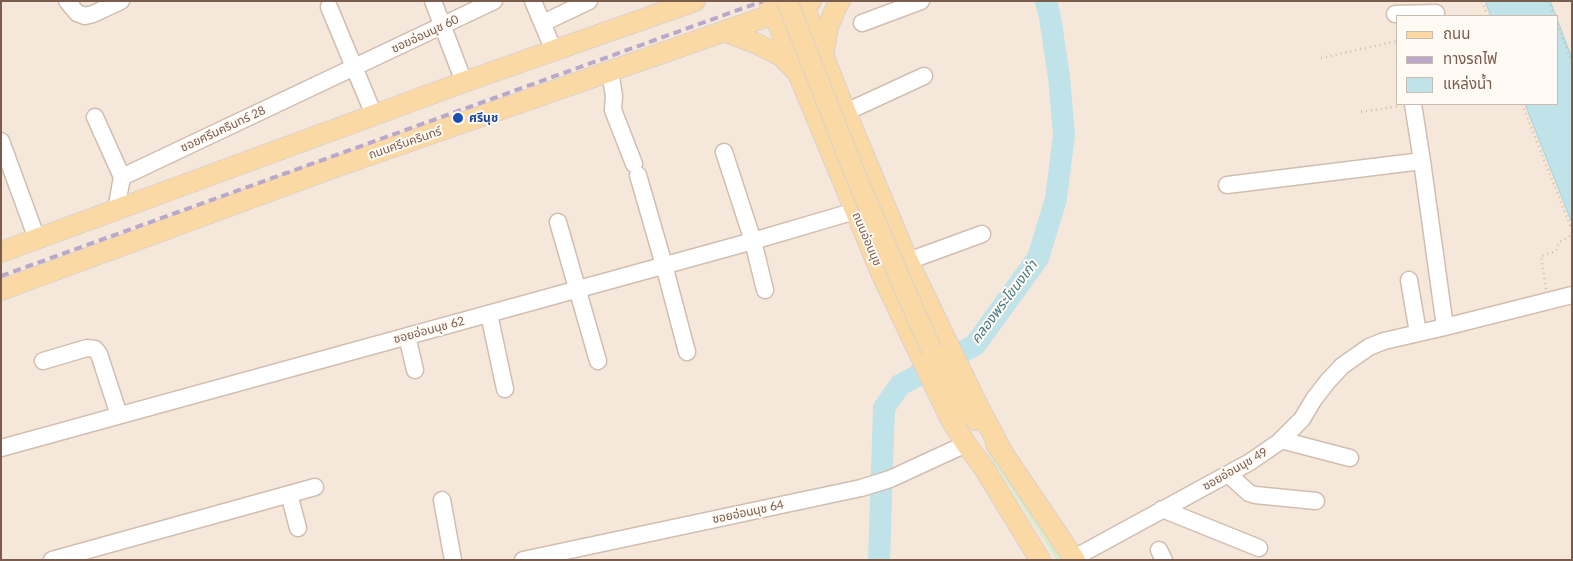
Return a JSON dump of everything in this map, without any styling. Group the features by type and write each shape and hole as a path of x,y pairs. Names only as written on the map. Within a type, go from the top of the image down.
{"main road":[{"path":"1,252 464,82 695,1"},
{"path":"823,57 828,27 840,1"},
{"name":"ถนนอ่อนนุช","path":"791,4 823,57 926,301 1004,455"},
{"name":"ถนนอ่อนนุช","path":"791,4 797,71 901,317 950,418 984,468 1036,559"},
{"name":"ถนนอ่อนนุช","path":"791,4 880,232 917,317 953,391 984,468"},
{"name":"ถนนศรีนครินทร์","path":"1,290 327,170 724,31 791,4"},
{"path":"724,31 781,56 797,71"},
{"path":"815,114 816,102 822,96 831,96 844,107"},
{"name":"ถนนอ่อนนุช","path":"953,391 1004,455 1074,559"}],"street":[{"path":"67,1 77,13 85,16 94,14 121,1"},
{"path":"433,1 464,82"},
{"name":"ซอยอ่อนนุช 60","path":"355,67 494,1"},
{"path":"533,1 554,51"},
{"path":"543,23 589,1"},
{"path":"862,23 921,1"},
{"path":"329,7 374,115"},
{"path":"1394,12 1436,14"},
{"name":"ซอยศรีนครินทร์ 28","path":"122,177 355,67"},
{"path":"610,71 614,96 613,110 636,170 687,352"},
{"path":"844,107 924,76"},
{"path":"1413,105 1446,327"},
{"path":"95,116 122,177 116,210"},
{"path":"1,141 37,239"},
{"path":"724,152 753,241 765,290"},
{"path":"1227,185 1422,161"},
{"name":"ซอยอ่อนนุช 62","path":"1,448 664,266 856,211"},
{"path":"558,222 598,361"},
{"path":"908,261 982,234"},
{"path":"1409,280 1418,333"},
{"name":"ซอยอ่อนนุช 49","path":"1074,559 1250,462 1281,440 1302,419 1328,380 1342,366 1369,347 1384,341 1572,295"},
{"path":"489,314 505,389"},
{"path":"407,336 415,370"},
{"path":"43,361 87,348 95,349 99,354 118,415"},
{"path":"1281,440 1350,458"},
{"name":"ซอยอ่อนนุช 64","path":"523,560 861,488 890,479 966,444"},
{"path":"1228,474 1249,493 1255,495 1316,501"},
{"path":"52,560 315,487"},
{"path":"289,494 298,528"},
{"path":"442,500 453,560"},
{"path":"1162,510 1260,548"}],"path":[{"path":"1482,1 1488,15"},
{"path":"1548,1 1554,15"},
{"path":"1558,27 1572,63"},
{"path":"1321,58 1396,40"},
{"path":"1361,112 1406,105"},
{"path":"1522,105 1572,230"},
{"path":"1548,301 1541,256 1556,251 1559,242 1572,236"}],"shaded area":[{"path":"1,1 1572,1 1572,560 1,560"}],"green space":[{"path":"991,451 1065,560 1057,560 987,452"}],"water":[{"path":"1485,1 1550,1 1556,15 1491,15"},
{"path":"1558,22 1572,58 1572,223 1525,105 1558,105"}],"waterway":[{"name":"คลองพระโขนงเก่า","path":"879,560 884,408 900,385 975,345 1038,258 1056,199 1064,135 1059,77 1046,1"}],"railway":[{"path":"1,276 763,1"}],"place":[{"name":"ศรีนุช","path":"458,118"}]}
